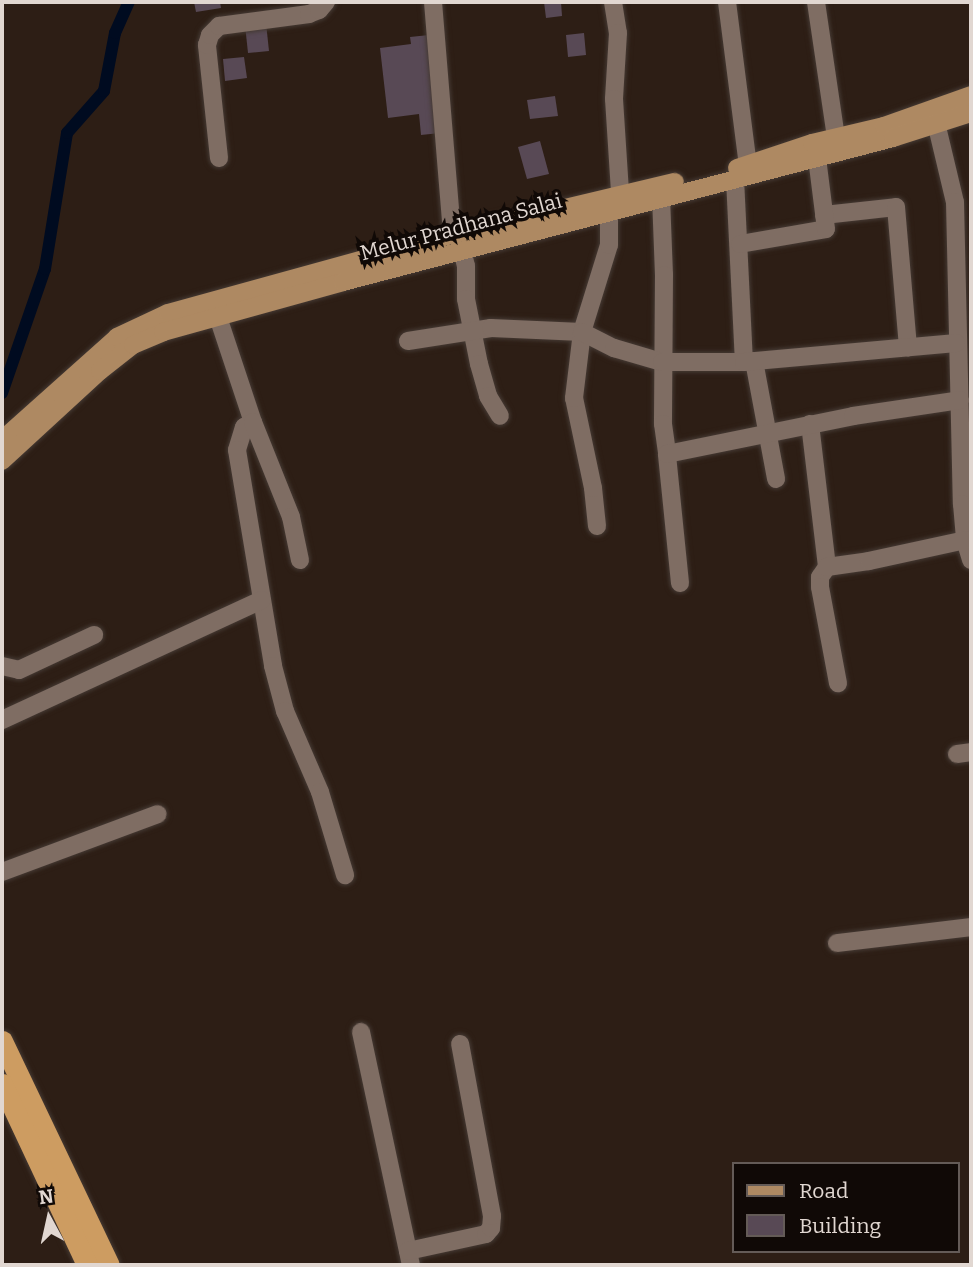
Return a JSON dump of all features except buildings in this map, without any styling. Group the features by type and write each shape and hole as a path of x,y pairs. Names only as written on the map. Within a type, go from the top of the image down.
{"highway":[{"path":"2,1041 109,1265"},
{"path":"2,1084 87,1265"}],"main road":[{"name":"Melur Pradhana Salai","path":"2,440 117,337 168,313 457,243 609,211 817,158 935,117 971,95"},
{"name":"Melur Pradhana Salai","path":"2,461 100,371 133,345 163,332 620,192 748,165 835,138 935,117 971,113"}],"street":[{"path":"219,158 207,45 210,35 219,26 309,14 319,10 326,2"},
{"path":"433,2 457,243 466,266 466,299 488,396 500,416"},
{"path":"613,2 618,33 614,99 620,192"},
{"path":"727,2 748,165"},
{"path":"816,2 835,138"},
{"path":"935,117 955,202 963,268 963,323 956,343 960,400 967,445 965,540 971,560"},
{"path":"740,244 826,229 817,158"},
{"path":"735,179 749,361 769,434 776,479"},
{"path":"661,197 667,454 680,583"},
{"path":"824,215 895,207 908,347"},
{"path":"597,526 593,488 573,398 582,332 609,245 609,211"},
{"path":"218,317 253,422 291,517 300,560"},
{"path":"408,341 491,328 582,332 614,348 663,362 749,361 956,343"},
{"path":"667,454 810,424 960,400"},
{"path":"253,422 244,428 237,450 273,666 285,711 320,793 345,875"},
{"path":"810,424 827,567 820,577 820,587 838,683"},
{"path":"827,567 965,540"},
{"path":"2,720 262,600"},
{"path":"2,666 19,670 94,635"},
{"path":"2,872 158,814"},
{"path":"837,943 971,928"},
{"path":"361,1032 410,1258 486,1234 491,1228 492,1216 460,1044"}],"waterway":[{"path":"2,393 45,269 67,133 104,91 115,33 129,2"}]}
